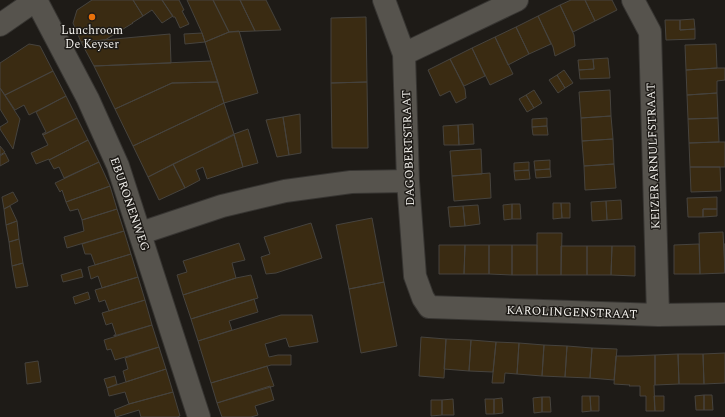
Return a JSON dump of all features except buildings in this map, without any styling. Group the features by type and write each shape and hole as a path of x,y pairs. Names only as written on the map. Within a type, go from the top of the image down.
{"street":[{"path":"0,24 36,0"},
{"name":"EBURONENWEG","path":"36,0 88,99 118,166 141,233 199,417"},
{"name":"DAGOBERTSTRAAT","path":"384,0 404,54 408,181 415,276 423,298"},
{"path":"404,54 517,0"},
{"name":"KEIZER ARNULFSTRAAT","path":"633,0 650,32 658,315"},
{"path":"141,233 222,206 285,191 350,182 408,181"},
{"name":"KAROLINGENSTRAAT","path":"423,298 429,307 658,315 725,314"}],"place":[{"name":"Lunchroom De Keyser","path":"92,17"}]}
